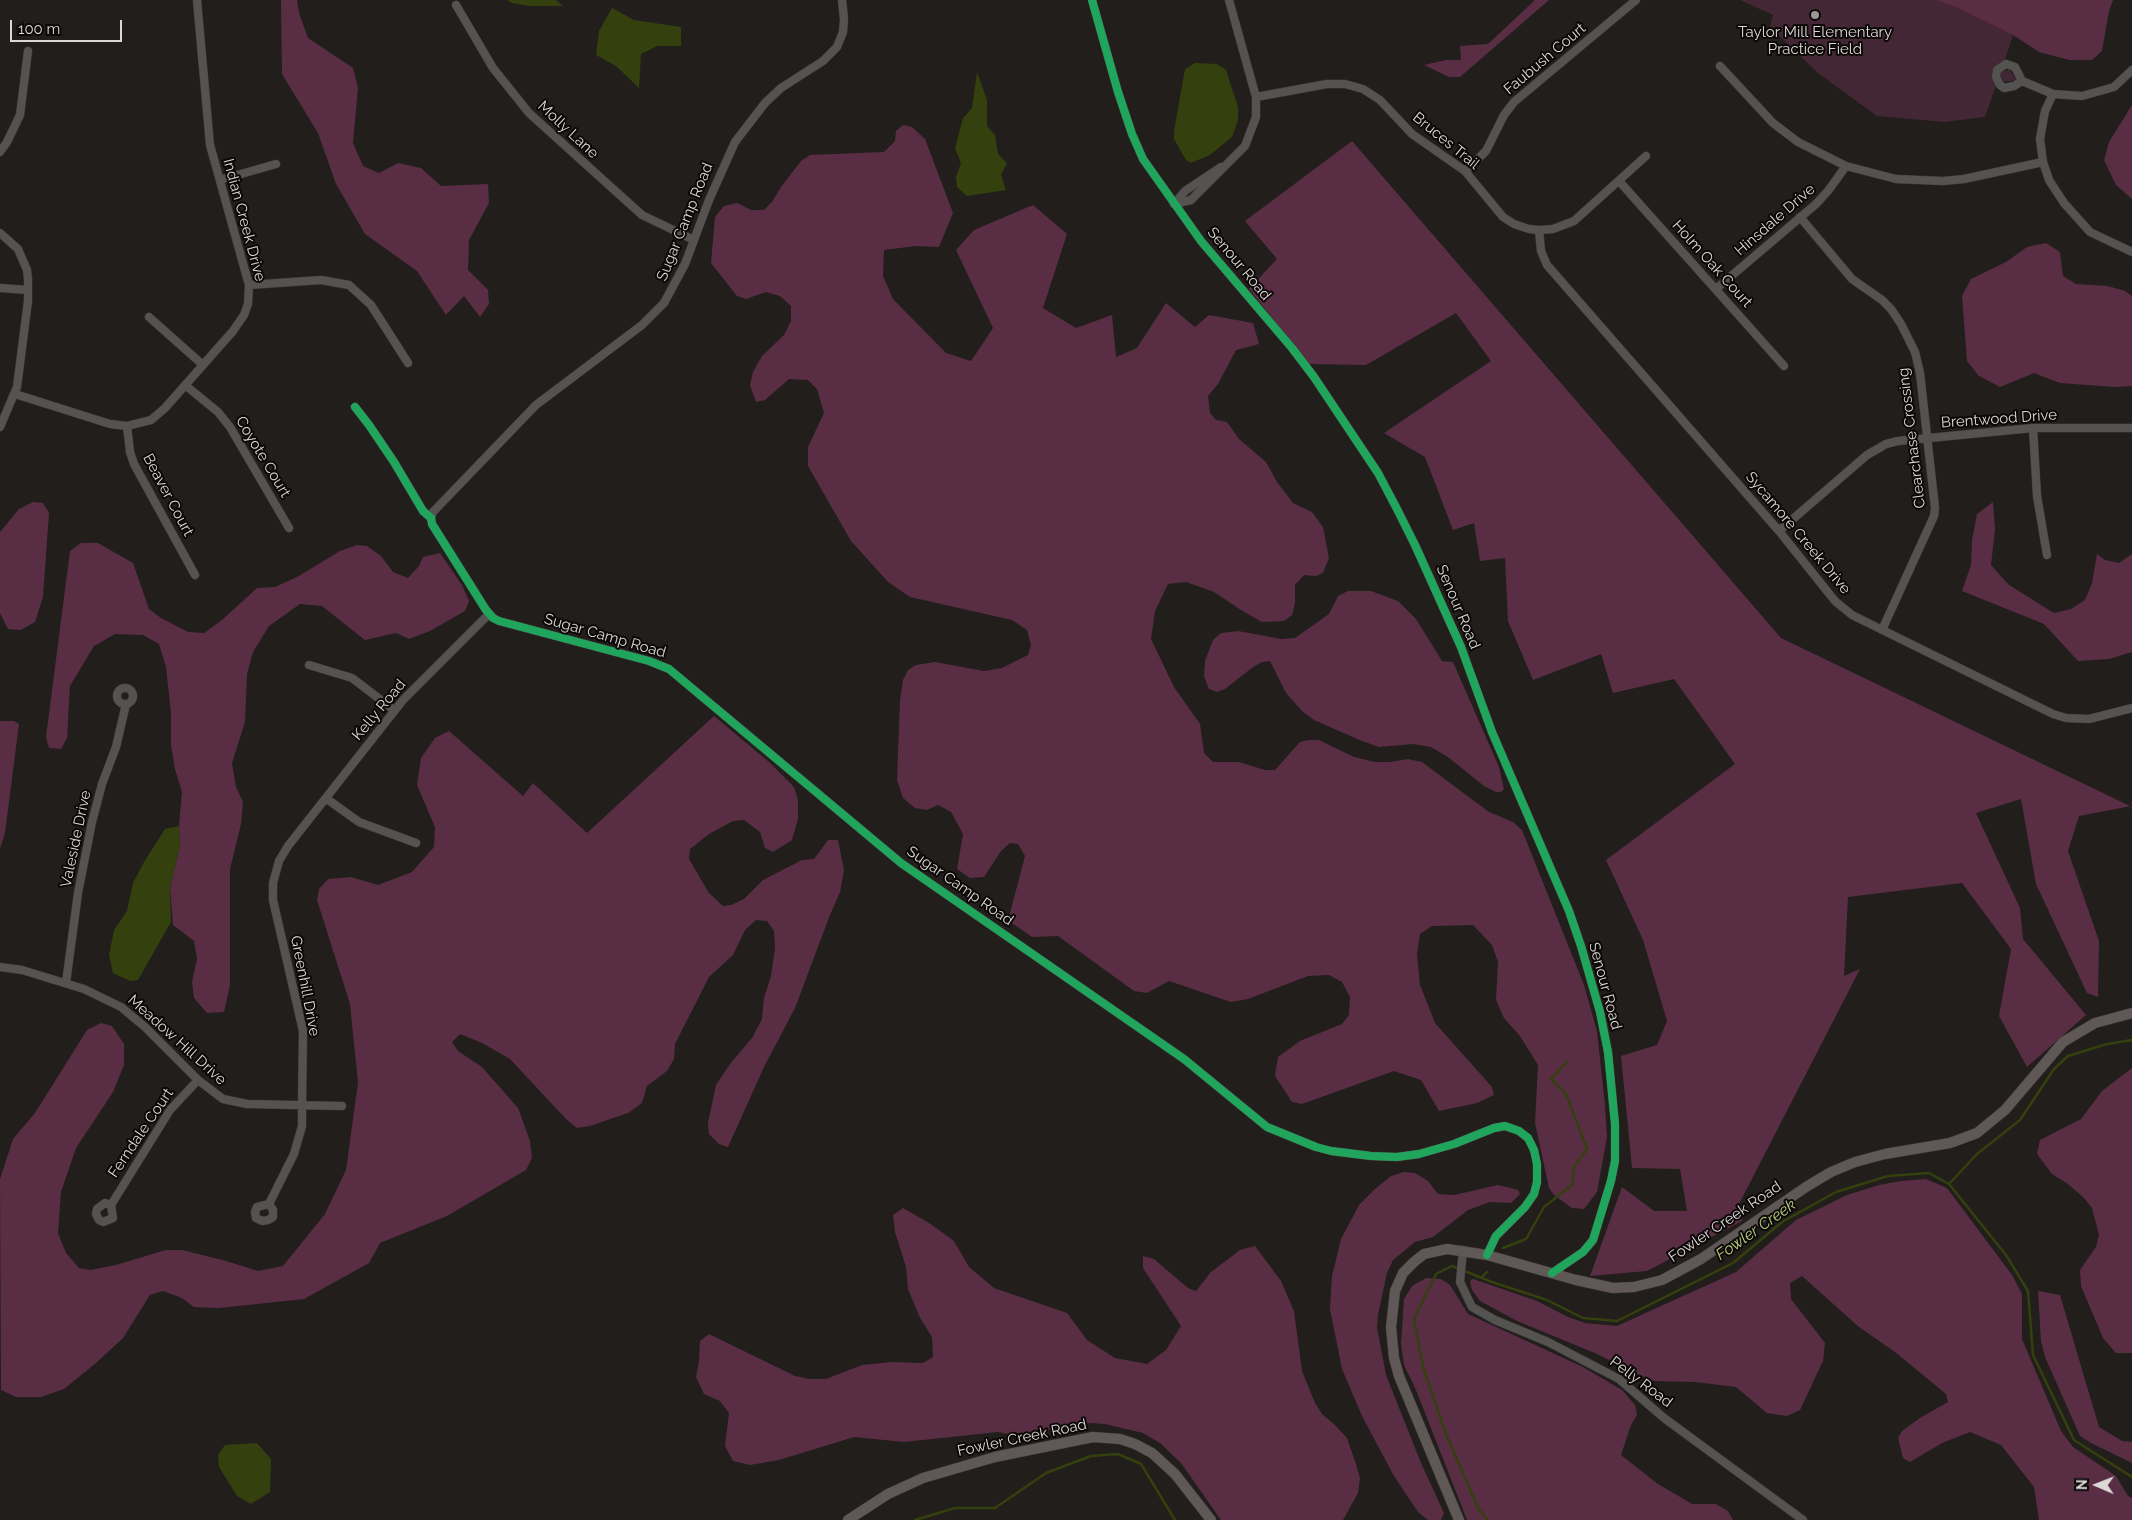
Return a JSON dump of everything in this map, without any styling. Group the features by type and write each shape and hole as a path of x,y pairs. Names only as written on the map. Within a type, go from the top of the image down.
{"main road":[{"name":"Fowler Creek Road","path":"1458,1520 1394,1358 1391,1327 1395,1290 1407,1268 1424,1254 1442,1249 1463,1250 1613,1288 1644,1286 1678,1273 1831,1172 1854,1162 1885,1154 1950,1142 1977,1133 2005,1110 2063,1042 2095,1023 2132,1013"},
{"name":"Fowler Creek Road","path":"848,1520 888,1494 923,1478 995,1457 1093,1437 1120,1439 1152,1453 1175,1474 1211,1520"}],"street":[{"name":"Indian Creek Drive","path":"16,394 110,424 128,426 151,420 158,415 240,322 248,304 249,285 210,145 197,0"},
{"name":"Sugar Camp Road","path":"431,518 433,512 536,405 655,314 672,290 726,159 744,128 765,102 781,88 823,61 837,47 843,32 842,0"},
{"name":"Senour Road","path":"1092,0 1132,134 1148,166 1206,247 1292,348 1314,377 1378,473 1416,545 1460,647 1492,732 1581,946 1600,1012 1608,1052 1615,1124 1615,1161 1593,1240 1584,1252 1552,1273"},
{"path":"1174,204 1191,200 1245,146 1256,117 1256,97 1228,0"},
{"name":"Faubush Court","path":"1465,171 1486,151 1504,116 1514,102 1636,0"},
{"name":"Molly Lane","path":"456,5 492,66 529,113 642,215 694,240"},
{"path":"0,152 12,134 20,115 28,51"},
{"path":"1720,66 1773,123 1798,142 1846,166 1896,179 1944,181 1964,179 2043,162"},
{"path":"2022,81 2053,94 2082,96 2108,90 2121,82 2132,70"},
{"name":"Bruces Trail","path":"1256,97 1327,84 1355,86 1371,93 1412,134 1465,171 1503,217 1521,227 1539,230 1559,227 1574,221 1646,156"},
{"path":"2053,94 2045,111 2040,139 2043,162 2049,180 2057,193 2090,232 2132,252"},
{"path":"220,180 276,164"},
{"name":"Hinsdale Drive","path":"1716,289 1828,191 1846,166"},
{"name":"Holm Oak Court","path":"1619,181 1784,366"},
{"name":"Clearchase Crossing","path":"1800,217 1852,279 1882,300 1902,324 1915,352 1920,373 1935,508 1934,516 1882,630"},
{"name":"Sycamore Creek Drive","path":"1539,230 1541,251 1548,265 1779,531 1835,601 1852,615 2053,714 2066,718 2089,719 2132,708"},
{"path":"0,233 18,250 24,260 27,270 28,290 16,394 0,426"},
{"path":"249,285 321,280 349,285 371,305 408,363"},
{"path":"0,288 28,290"},
{"path":"149,317 203,365"},
{"name":"Coyote Court","path":"185,385 218,412 230,427 290,528"},
{"path":"355,407 394,462 423,511 431,518 432,524 489,614"},
{"name":"Beaver Court","path":"128,426 130,452 134,464 195,574"},
{"path":"2033,428 2037,496 2047,555"},
{"name":"Brentwood Drive","path":"1779,531 1878,448 1898,441 2033,428 2132,428"},
{"name":"Sugar Camp Road","path":"489,614 499,621 649,660 669,669 902,863 1184,1059 1267,1127 1316,1147 1331,1151 1397,1157 1419,1154 1454,1144 1494,1128 1505,1126 1519,1131 1528,1138 1534,1150 1537,1164 1537,1182 1534,1194 1525,1207 1496,1236 1487,1255"},
{"name":"Kelly Road","path":"299,834 394,710 489,614"},
{"path":"309,666 352,678 394,710"},
{"name":"Valeside Drive","path":"66,983 78,893 92,822 102,784 116,747 126,704"},
{"path":"327,799 360,822 416,843"},
{"name":"Greenhill Drive","path":"269,1204 299,1142 302,1105 303,1031 275,912 273,883 279,861 299,834"},
{"name":"Meadow Hill Drive","path":"0,967 22,970 66,983 100,995 121,1007 145,1027 198,1080 216,1095 232,1102 342,1106"},
{"name":"Ferndale Court","path":"111,1205 170,1110 198,1080"},
{"name":"Pelly Road","path":"1463,1250 1460,1282 1472,1307 1480,1313 1548,1342 1619,1379 1664,1418 1803,1520"}],"shaded area":[{"path":"281,0 297,0 299,13 308,38 353,68 358,88 353,143 363,166 379,173 398,163 421,168 441,186 488,184 489,203 469,240 468,270 488,290 489,304 480,317 464,296 446,315 417,271 365,234 336,184 318,133 282,74"},
{"path":"507,0 556,0 563,6 529,6 512,3"},
{"path":"1535,0 1549,0 1460,77 1449,77 1424,65 1446,60 1461,60 1460,46 1488,44"},
{"path":"1740,0 1935,0 1960,9 2013,35 2001,72 2010,70 2016,80 2004,82 2000,74 1985,117 1944,122 1877,116 1818,73 1770,27 1773,15"},
{"path":"1935,0 2113,0 2109,11 2102,51 2092,60 2069,60 2039,52 2013,35 1960,9"},
{"path":"612,8 634,20 681,27 681,46 657,46 641,54 639,88 616,66 596,55 599,31"},
{"path":"1195,63 1217,64 1226,70 1238,107 1238,120 1232,137 1210,155 1191,163 1186,160 1174,139 1174,131 1185,69"},
{"path":"977,72 987,100 987,126 995,135 998,154 1007,163 1001,175 1006,190 967,196 957,187 956,177 961,163 955,148 963,118 972,108"},
{"path":"2132,105 2132,199 2116,185 2104,160 2109,142"},
{"path":"903,125 912,127 925,139 953,213 939,247 916,246 884,250 883,276 893,299 946,353 971,361 993,328 956,250 974,230 1033,205 1067,234 1043,308 1076,328 1112,315 1116,357 1137,348 1166,303 1195,327 1209,315 1253,323 1259,344 1236,350 1218,384 1208,396 1210,413 1216,420 1227,422 1239,439 1266,462 1277,482 1293,503 1312,512 1323,527 1329,558 1323,573 1316,576 1304,575 1295,585 1295,603 1292,615 1284,621 1262,622 1214,592 1186,582 1168,584 1155,611 1151,639 1174,687 1200,724 1204,753 1213,762 1239,762 1265,770 1275,770 1300,742 1319,740 1354,757 1375,762 1408,759 1422,762 1489,812 1513,822 1522,830 1584,985 1597,1031 1607,1137 1597,1192 1584,1209 1572,1208 1554,1195 1549,1188 1535,1123 1538,1065 1520,1036 1504,1018 1496,1000 1498,962 1492,945 1473,925 1432,926 1420,934 1417,954 1420,985 1435,1023 1492,1087 1494,1095 1477,1103 1439,1111 1421,1080 1394,1071 1302,1104 1292,1102 1275,1076 1278,1057 1300,1041 1342,1024 1349,1015 1350,997 1342,982 1329,975 1308,976 1248,999 1231,1002 1169,981 1147,993 1134,991 1058,936 1032,937 1012,923 1009,917 1025,856 1018,844 1010,843 1001,851 984,877 970,878 957,869 963,834 951,812 938,805 927,810 915,808 903,798 897,780 900,700 903,680 908,670 916,665 935,662 984,671 1002,668 1028,655 1031,645 1027,630 1012,620 910,597 888,582 851,541 808,466 808,447 824,413 817,389 808,380 789,379 765,400 756,402 750,385 753,372 762,356 784,335 791,321 791,306 780,296 766,292 746,299 737,296 711,263 715,217 724,206 737,203 751,210 764,210 772,202 801,161 810,155 884,152 895,141 896,131"},
{"path":"1352,141 1781,638 2130,806 2079,816 2068,851 2099,941 2098,997 2087,993 2036,884 2021,799 1976,813 2020,908 2023,939 2086,1015 2027,1067 1999,1016 2011,949 1962,883 1848,897 1844,976 1860,969 1739,1204 1742,1221 1647,1271 1590,1276 1622,1187 1654,1211 1687,1211 1680,1169 1632,1168 1621,1056 1657,1045 1667,1021 1643,940 1606,860 1735,764 1674,679 1613,693 1601,654 1533,680 1508,621 1505,558 1480,561 1474,523 1453,530 1425,457 1384,433 1491,361 1456,313 1366,365 1309,364 1249,289 1277,259 1245,221"},
{"path":"2046,243 2060,252 2063,276 2076,284 2108,286 2125,291 2132,296 2132,386 2115,387 2060,383 2034,373 2000,387 1979,376 1967,361 1962,296 1971,279 2006,262 2027,247"},
{"path":"33,502 43,503 49,513 43,597 35,622 21,630 8,629 0,613 0,532 19,509"},
{"path":"1993,502 1995,529 1991,565 2009,585 2054,613 2071,609 2085,600 2092,583 2097,554 2105,560 2119,563 2132,554 2132,652 2109,659 2078,661 2044,624 1962,591 1971,565 1972,540 1977,514"},
{"path":"81,543 98,543 133,563 149,609 161,618 188,632 204,633 222,620 257,588 275,587 297,577 340,551 357,545 367,546 381,556 393,572 408,578 419,566 423,557 440,553 462,585 469,601 465,611 430,631 409,639 396,633 365,640 322,606 300,604 269,626 253,652 247,674 245,722 232,763 236,787 243,802 241,824 230,869 230,985 224,1012 207,1013 194,998 192,982 197,959 194,941 173,925 170,887 180,846 179,826 182,792 175,769 171,745 171,713 166,667 159,644 143,635 115,634 94,646 70,686 67,738 61,749 49,748 46,737 70,551"},
{"path":"1348,591 1371,591 1398,601 1416,619 1442,661 1453,662 1499,767 1504,789 1501,792 1496,792 1484,786 1448,757 1431,747 1413,744 1379,747 1314,720 1302,711 1286,693 1270,661 1262,662 1253,667 1225,689 1217,692 1209,689 1204,676 1205,661 1213,640 1221,633 1238,631 1281,639 1295,638 1329,614 1338,596"},
{"path":"714,716 769,762 794,787 798,800 798,819 792,840 773,852 765,848 760,832 744,820 733,821 709,834 690,849 689,859 709,893 723,906 731,905 744,899 763,880 802,860 814,859 828,840 838,840 844,870 840,892 795,1008 764,1067 728,1147 719,1144 709,1134 708,1123 716,1085 730,1064 752,1038 762,1019 764,998 771,976 775,948 774,931 767,921 756,920 745,930 733,955 709,977 675,1044 674,1059 667,1071 647,1086 642,1103 628,1113 590,1126 577,1128 566,1119 510,1059 482,1043 460,1034 452,1042 458,1051 482,1067 518,1108 530,1141 532,1158 526,1170 447,1216 380,1243 369,1263 304,1299 219,1308 194,1307 182,1298 163,1291 150,1295 123,1338 64,1389 41,1397 16,1397 1,1390 0,1179 13,1139 35,1113 87,1030 101,1023 112,1026 124,1044 124,1065 113,1092 76,1148 61,1192 58,1233 66,1253 79,1268 91,1270 116,1265 166,1250 182,1250 258,1271 283,1266 325,1214 346,1170 358,1083 350,1004 317,900 319,889 328,879 351,877 378,885 412,872 434,847 435,827 417,785 421,758 435,738 449,731 523,796 533,783 587,833"},
{"path":"0,721 14,721 19,724 5,833 0,849"},
{"path":"179,826 180,846 170,887 171,922 138,980 130,981 113,973 109,955 114,930 127,911 133,883 144,862 165,829"},
{"path":"2132,1068 2132,1353 2116,1353 2103,1338 2081,1286 2080,1270 2096,1247 2099,1235 2092,1208 2068,1184 2052,1174 2037,1154 2040,1140 2081,1119 2102,1091"},
{"path":"1404,1172 1415,1173 1428,1181 1438,1194 1454,1195 1498,1185 1518,1190 1520,1194 1511,1203 1490,1202 1468,1210 1433,1237 1415,1242 1393,1260 1387,1273 1377,1328 1386,1375 1421,1463 1444,1513 1441,1520 1428,1520 1418,1512 1394,1476 1362,1416 1342,1369 1330,1309 1332,1276 1341,1239 1359,1205 1391,1176"},
{"path":"1926,1179 1947,1188 2012,1275 2022,1294 2022,1339 2061,1431 2073,1447 2116,1476 2128,1496 2132,1498 2132,1520 2039,1520 2034,1487 2001,1445 1970,1432 1942,1443 1910,1462 1903,1458 1898,1438 1902,1431 1948,1402 1946,1394 1895,1352 1859,1327 1802,1276 1790,1283 1791,1299 1825,1343 1823,1361 1800,1410 1787,1416 1767,1413 1736,1387 1695,1382 1652,1381 1597,1354 1517,1321 1480,1301 1472,1290 1470,1281 1473,1279 1537,1301 1568,1317 1585,1323 1617,1326 1736,1272 1796,1220 1847,1195 1879,1185"},
{"path":"903,1208 929,1223 954,1241 969,1267 994,1288 1067,1313 1087,1340 1115,1358 1147,1364 1166,1350 1181,1326 1143,1268 1143,1256 1154,1259 1188,1288 1196,1291 1211,1272 1240,1250 1255,1246 1281,1281 1294,1311 1302,1371 1315,1403 1322,1414 1347,1438 1356,1464 1360,1478 1358,1493 1343,1520 1221,1520 1181,1463 1160,1443 1143,1433 1105,1424 1090,1423 1019,1436 998,1432 904,1442 854,1437 779,1460 750,1465 733,1461 725,1446 729,1413 720,1401 704,1394 696,1377 700,1341 709,1334 795,1376 810,1379 826,1379 862,1365 892,1362 923,1363 933,1357 932,1337 920,1318 908,1289 906,1267 895,1232 893,1215"},
{"path":"1426,1278 1441,1279 1450,1285 1468,1314 1583,1367 1622,1390 1635,1405 1637,1415 1631,1425 1621,1455 1658,1484 1692,1504 1716,1504 1728,1511 1733,1520 1467,1520 1416,1390 1404,1365 1401,1344 1404,1299 1412,1286"},
{"path":"2038,1291 2060,1295 2099,1427 2122,1441 2132,1442 2132,1463 2080,1436 2045,1357 2041,1341"},
{"path":"257,1443 271,1459 270,1492 251,1504 237,1496 219,1467 218,1455 225,1445"}],"waterway":[{"path":"1949,1184 1977,1154 2020,1120 2054,1069 2068,1056 2107,1044 2132,1040"},
{"path":"1503,1248 1526,1239 1544,1207 1572,1185 1574,1167 1587,1149 1566,1094 1551,1079 1567,1062"},
{"name":"Fowler Creek","path":"1488,1520 1478,1508 1446,1434 1423,1367 1414,1319 1436,1274 1452,1266 1492,1282 1547,1300 1583,1318 1617,1321 1733,1263 1782,1222 1836,1192 1888,1176 1929,1173 1949,1184 2006,1255 2028,1291 2033,1355 2074,1440 2132,1477"},
{"name":"Fowler Creek","path":"1481,1278 1487,1272"},
{"name":"Fowler Creek","path":"915,1520 955,1508 995,1508 1046,1473 1091,1456 1118,1454 1141,1464 1175,1520"}],"cycle path":[{"path":"1092,0 1118,92 1132,134 1143,159 1201,241 1292,348 1314,377 1378,473 1397,509 1461,647 1492,732 1569,911 1600,1012 1608,1052 1615,1124 1615,1161 1611,1181 1593,1240 1583,1252 1552,1273"},
{"path":"355,407 394,462 423,511 431,518 432,524 486,610 493,618 649,661 669,669 901,863 1184,1059 1267,1127 1316,1147 1331,1151 1397,1157 1419,1154 1454,1144 1494,1128 1505,1126 1519,1131 1528,1138 1534,1150 1537,1164 1537,1182 1534,1194 1525,1207 1496,1236 1487,1255"}],"place":[{"name":"Taylor Mill Elementary Practice Field","path":"1815,15"}]}
